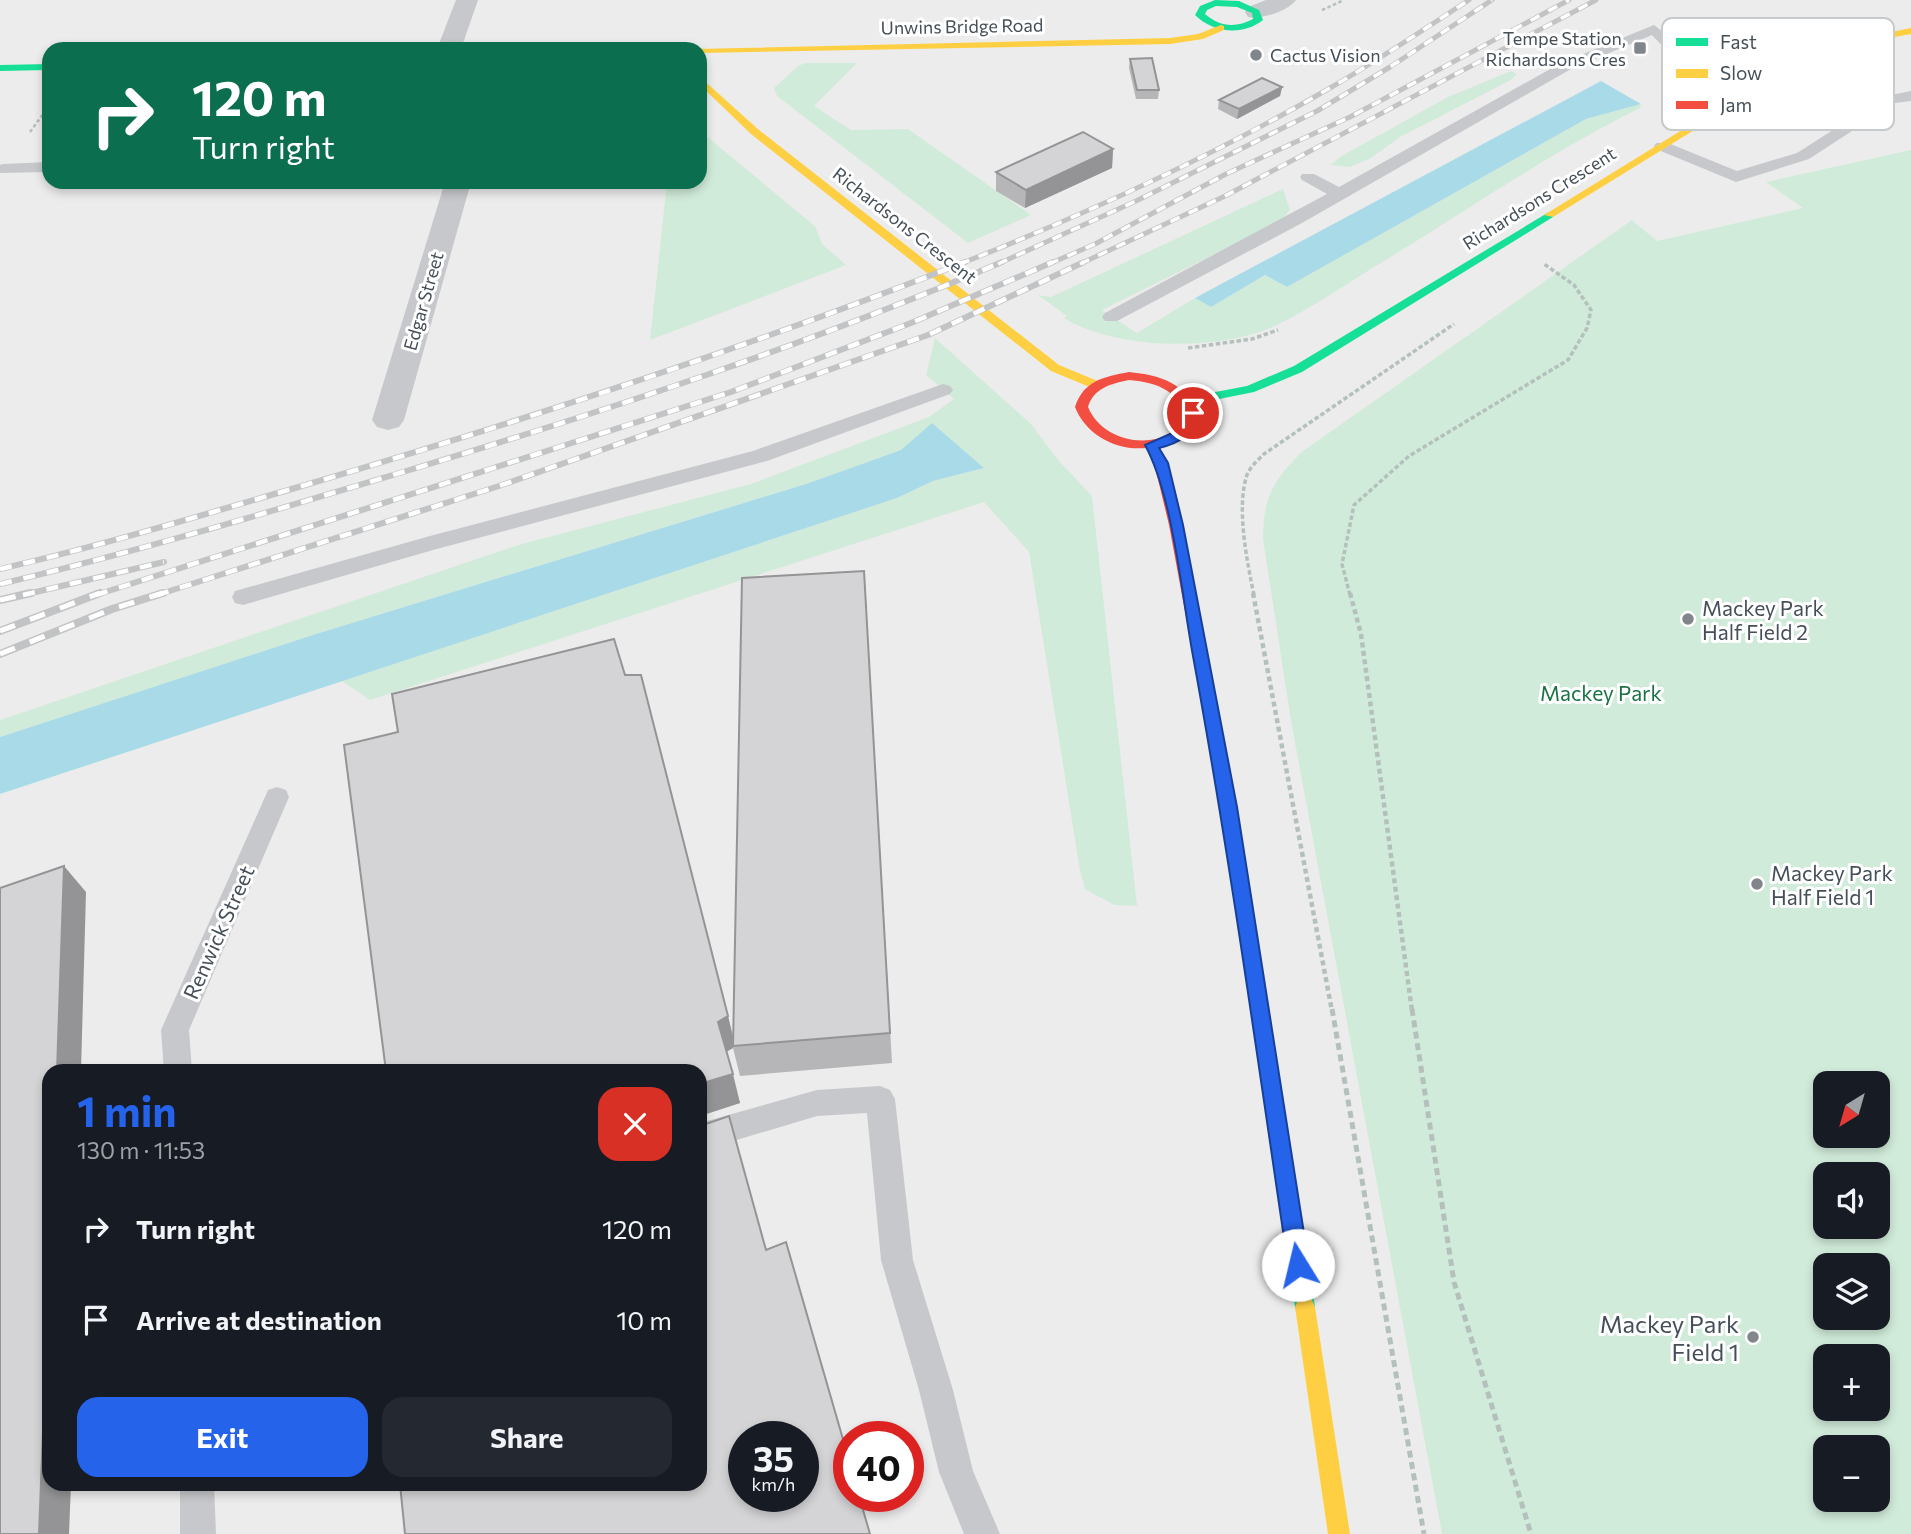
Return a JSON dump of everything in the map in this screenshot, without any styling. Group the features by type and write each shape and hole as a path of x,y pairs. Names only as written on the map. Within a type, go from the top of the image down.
{"main road":[{"path":"1221,27 1206,23 1200,15 1203,8 1213,2 1239,4 1256,12"},
{"name":"Unwins Bridge Road","path":"707,50 1170,41 1200,37 1221,27 1247,27 1258,20 1256,12"},
{"path":"754,67 783,54 826,46"},
{"path":"0,68 42,67"},
{"name":"Richardsons Crescent","path":"707,87 755,132 1055,368 1096,385"},
{"path":"746,101 755,132"},
{"name":"Richardsons Crescent","path":"1189,401 1250,389 1298,369 1687,130"},
{"path":"1120,377 1147,378 1172,387 1189,401 1193,413 1190,424 1182,434 1168,441 1132,446 1114,442 1087,426 1081,415 1080,403 1086,393 1096,385 1120,377"},
{"path":"1151,445 1161,463 1176,525 1229,807 1339,1534"}],"street":[{"path":"452,42 467,0"},
{"path":"1256,12 1285,0"},
{"name":"Edgar Street","path":"388,419 456,189"}],"lane":[{"path":"1111,317 1340,194 1566,66 1654,29 1662,38"},
{"path":"1662,146 1737,177 1803,156 1843,130"},
{"path":"3,169 42,167"},
{"path":"1308,177 1340,194"},
{"path":"243,597 430,543 760,456 943,390"},
{"name":"Renwick Street","path":"177,1064 175,1030 277,797"},
{"path":"707,1135 817,1103 880,1099 897,1260 936,1390 956,1472 982,1534"},
{"path":"197,1491 198,1534"}],"path":[{"path":"1531,1534 1454,1282 1395,908 1361,634 1342,564 1354,505 1409,456 1568,360 1587,328 1591,310 1574,285 1543,263 1532,271"},
{"path":"1424,1534 1334,1019 1244,544 1244,486 1248,472 1264,454 1465,317"},
{"path":"1176,349 1252,339 1282,328"}],"green space":[{"path":"805,63 857,63 814,106 851,130 908,129 1031,215 968,243 777,96 774,88"},
{"path":"1511,71 1517,74 1511,80 1400,137 1371,158 1350,167 1331,165 1340,157 1448,97"},
{"path":"1641,104 1640,108 1537,165 1292,318 1243,337 1191,344 1163,344 1109,336 1064,318 1067,316 1038,295 1051,297 1283,189 1290,210 1280,222 1102,310 1137,333 1195,298 1211,307 1265,275 1287,287 1586,119"},
{"path":"707,137 815,226 822,244 846,265 650,340 666,189 707,189"},
{"name":"Mackey Park","path":"1911,150 1911,1534 1442,1534 1291,721 1263,539 1265,512 1277,481 1303,451 1632,220 1657,241 1803,208 1766,182"},
{"path":"935,338 1031,424 1058,460 1092,496 1137,906 1114,905 1085,889 1029,552 984,502 370,700 342,681 897,498 933,481 984,468 932,424 901,450 806,484 316,634 0,737 0,720 518,545 751,484 929,417 954,399 926,375"}],"water":[{"path":"1601,81 1641,104 1586,119 1287,287 1265,275 1211,307 1195,298"},
{"path":"932,423 984,468 933,481 897,498 0,794 0,737 316,634 806,484 901,450"}],"building":[{"path":"1152,58 1159,90 1137,90 1130,59"},
{"path":"1262,78 1282,87 1239,109 1219,100"},
{"path":"1083,132 1113,149 1026,190 996,172"},
{"path":"864,571 890,1033 733,1046 742,578"},
{"path":"614,639 625,675 641,675 728,1016 718,1022 733,1074 707,1082 707,1064 385,1064 344,745 398,732 392,694"},
{"path":"64,866 57,1064 42,1064 42,1457 39,1534 0,1534 0,888"},
{"path":"729,1116 766,1250 786,1242 838,1421 833,1421 833,1512 864,1512 870,1534 405,1534 401,1491 707,1491 707,1124"}],"railway":[{"path":"962,263 1102,204 1241,137 1348,78 1469,0"},
{"path":"998,264 1136,201 1317,111 1492,0"},
{"path":"1049,264 1095,244 1226,174 1350,117 1569,0"},
{"path":"1080,264 1225,196 1596,0"},
{"path":"0,584 202,531 555,425 780,349 1002,262"},
{"path":"96,595 731,392 911,323 1053,262"},
{"path":"157,595 499,486 928,335 1084,262"},
{"path":"0,569 189,519 553,409 801,324 962,263"},
{"path":"23,595 164,562"},
{"path":"0,600 31,593"},
{"path":"0,631 100,593"},
{"path":"0,654 112,609 163,593"}],"traffic: fast":[{"path":"1215,3 1239,4 1256,12 1258,20 1243,27 1220,27 1200,15 1203,8 1215,3"},
{"path":"0,68 42,67"},
{"path":"1189,401 1250,389 1298,369 1549,215"},
{"path":"1225,785 1305,1307"}],"traffic: slow":[{"path":"707,50 1170,41 1200,37 1221,28"},
{"path":"1894,34 1911,31"},
{"path":"707,87 755,132 1055,368 1096,385"},
{"path":"1549,215 1688,130"},
{"path":"1305,1307 1339,1534"}],"traffic: jam":[{"path":"1129,376 1158,381 1182,396 1192,414 1186,430 1164,442 1141,445 1119,441 1100,432 1087,420 1081,407 1086,394 1102,383 1129,376"},
{"path":"1151,445 1161,463 1176,525 1225,785"}],"place":[{"name":"Tempe Station, Richardsons Cres","path":"1640,48"},
{"name":"Cactus Vision","path":"1256,55"},
{"name":"Mackey Park Half Field 2","path":"1688,619"},
{"name":"Mackey Park Half Field 1","path":"1757,884"},
{"name":"Mackey Park Field 1","path":"1753,1337"}],"route":[{"path":"1193,413 1190,424 1182,434 1151,445 1161,463 1176,525 1229,807 1298,1265"}]}
